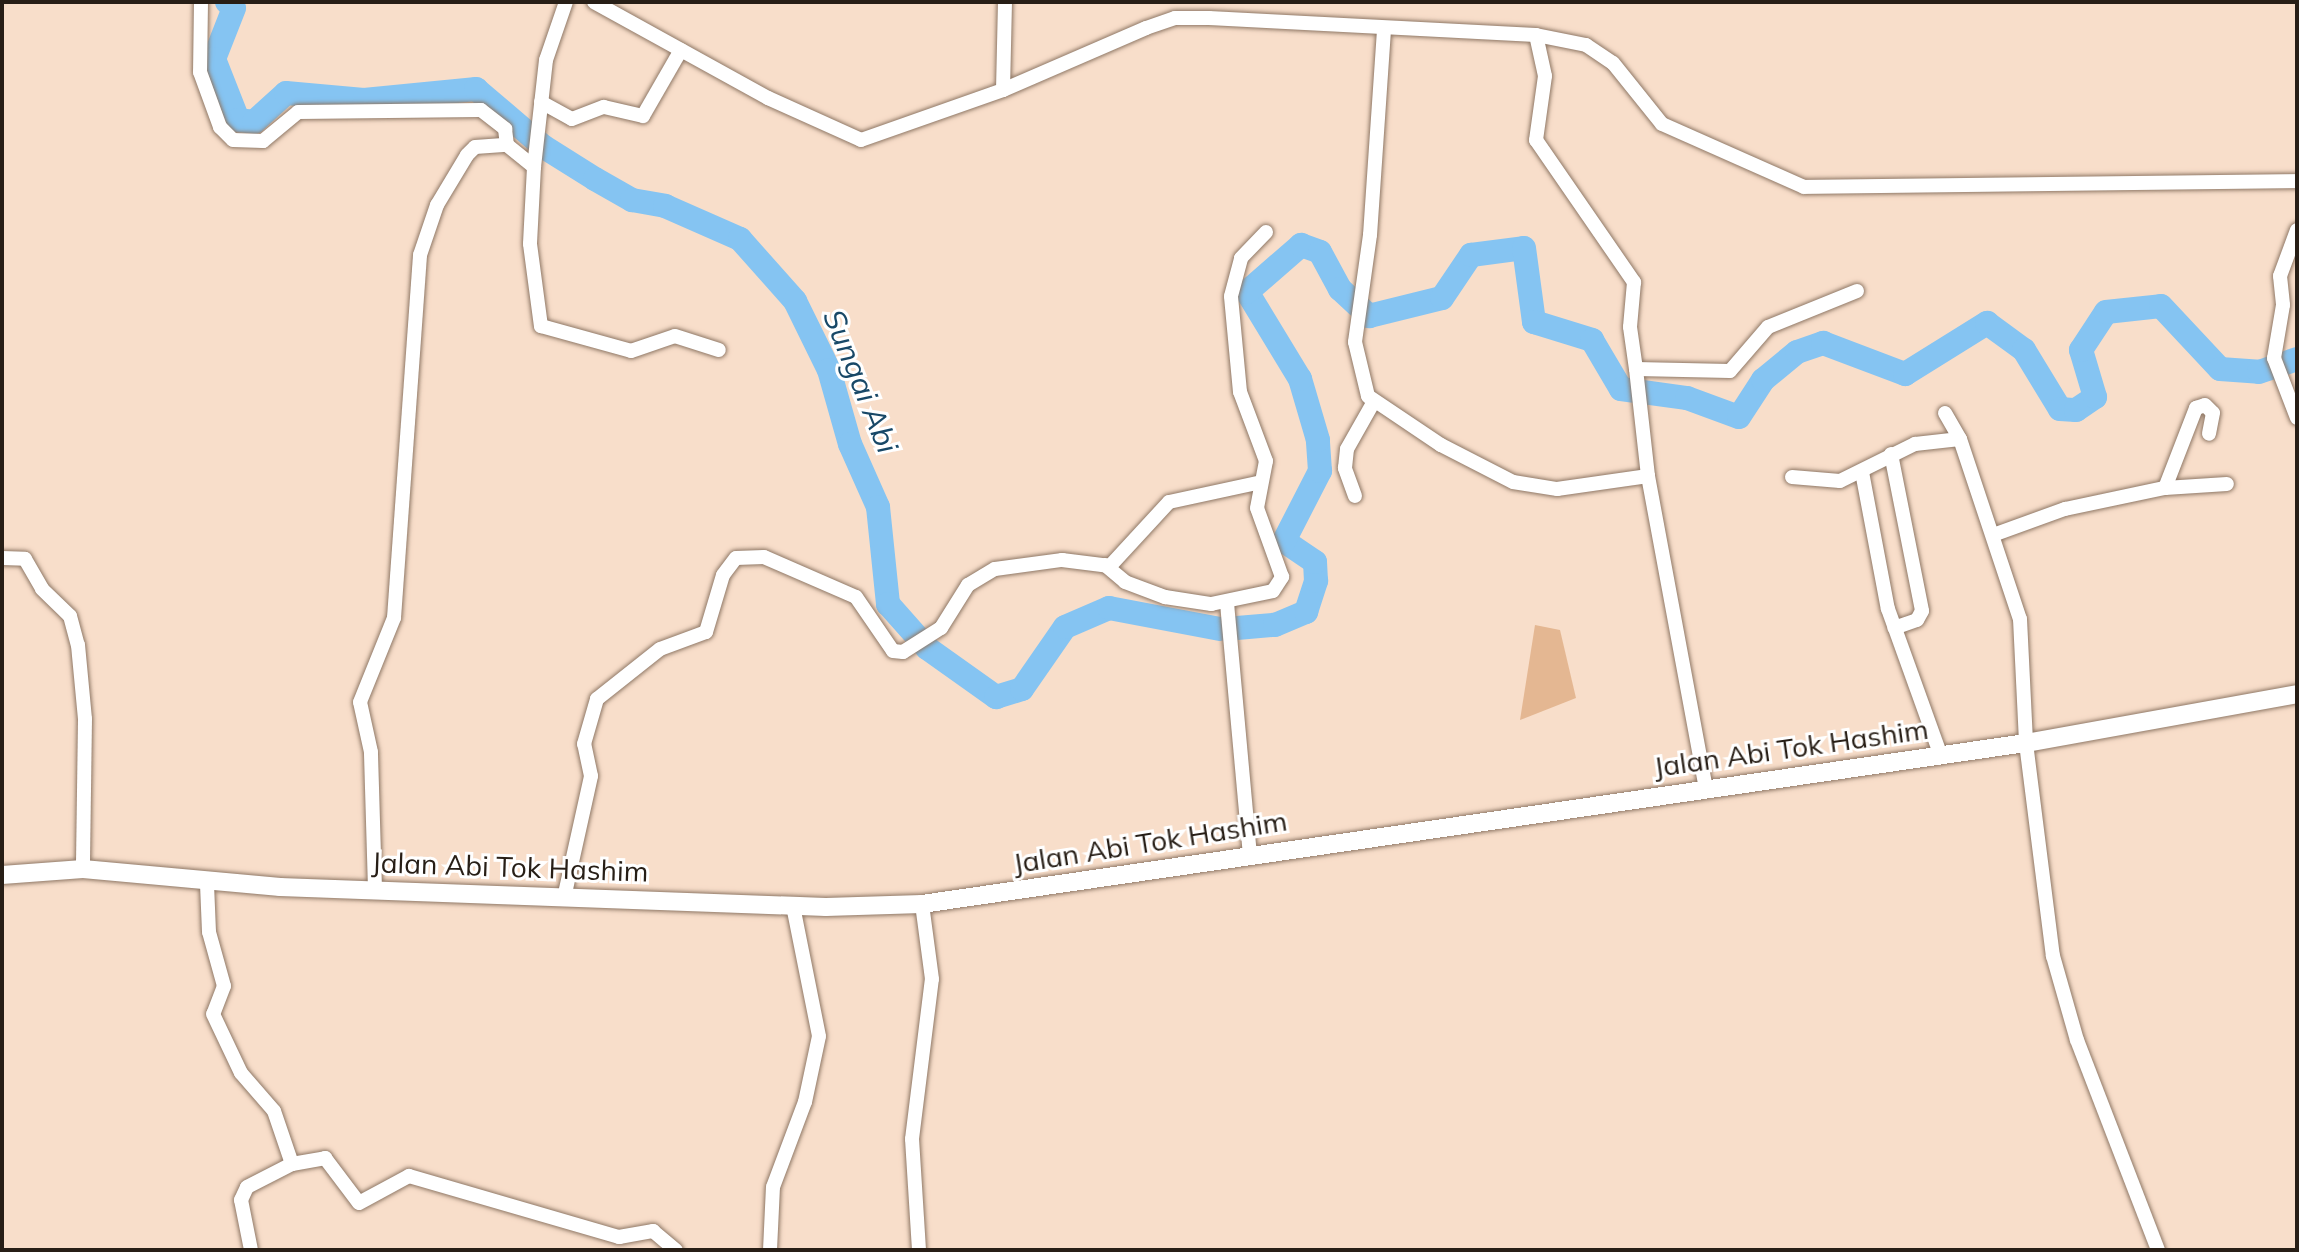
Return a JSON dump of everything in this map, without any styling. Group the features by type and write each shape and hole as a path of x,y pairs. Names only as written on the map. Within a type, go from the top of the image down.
{"main road":[{"name":"Jalan Abi Tok Hashim","path":"2,875 83,869 207,884 793,906 922,904 1941,756 2297,694"}],"street":[{"path":"566,2 551,36 534,167 530,244 541,326 631,351 675,336 719,350"},
{"path":"594,2 681,50 861,140 1003,90 1175,18 1536,35 1600,49 1662,124 1804,187 1851,190 1965,180 2170,186 2297,181"},
{"path":"1003,90 1005,2"},
{"path":"201,3 202,81 220,127 233,140 263,141 298,112 481,110 505,129 507,145"},
{"path":"1384,30 1357,367 1373,403 1513,482 1557,489 1648,476"},
{"path":"1536,35 1545,76 1536,140 1634,282 1630,327 1648,476 1706,789"},
{"path":"541,102 572,119 604,107 643,116 653,109 681,50"},
{"path":"375,889 371,752 360,702 394,618 420,255 437,205 475,147 507,145 534,167"},
{"path":"2297,230 2280,276 2283,305 2274,358 2280,386 2297,418"},
{"path":"1105,565 1125,582 1165,597 1227,603 1273,591 1282,577 1257,508 1257,483 1266,461 1240,392 1231,296 1241,258 1266,232"},
{"path":"1637,376 1730,371 1768,327 1857,291"},
{"path":"1355,496 1345,468 1347,449 1373,403"},
{"path":"2165,488 2196,408 2205,405 2213,413 2209,434"},
{"path":"1945,413 1960,439 1993,535 2024,641 2026,743 2053,956 2077,1040 2158,1250"},
{"path":"1792,477 1821,484 1862,472 1891,454 1960,439"},
{"path":"1891,454 1922,611 1917,620 1894,628"},
{"path":"1862,472 1894,628 1941,756"},
{"path":"564,898 591,776 584,744 597,699 660,649 706,632 723,575 736,558 764,557 856,597 893,651 908,649 934,634 968,585 995,569 1062,560 1105,565 1118,562 1148,518 1169,502 1257,483"},
{"path":"1993,535 2065,509 2165,488 2227,484"},
{"path":"2,558 25,559 42,589 70,616 78,645 85,719 83,869"},
{"path":"1227,603 1250,854"},
{"path":"207,884 209,932 224,986 213,1014 241,1073 274,1111 292,1164"},
{"path":"919,1250 912,1139 932,988 922,904"},
{"path":"770,1250 773,1187 805,1102 819,1036 793,906"},
{"path":"251,1250 241,1200 247,1187 292,1164 325,1158 359,1203 409,1176 619,1237 653,1231 676,1250"}],"shaded area":[{"path":"1535,625 1560,630 1576,698 1520,720"}],"waterway":[{"name":"Sungai Abi","path":"227,2 234,8 214,59 238,120 254,122 286,93 364,100 476,89 544,147 595,179 632,200 665,206 740,239 795,301 829,370 850,444 878,507 888,604 927,648 996,697 1022,689 1065,627 1109,608 1220,629"},
{"name":"Sungai Abi","path":"1237,628 1275,625 1306,612 1316,581 1315,562 1284,541 1320,471 1318,440 1300,379 1247,292 1301,245 1320,252 1340,289 1369,316 1442,298 1471,255 1524,248 1534,322 1592,340 1621,389 1687,398 1739,417 1763,380 1797,352 1823,343 1905,374 1987,323 2024,350 2060,409 2076,410 2095,397 2081,350 2106,312 2161,306 2220,369 2259,372 2297,359"}]}
